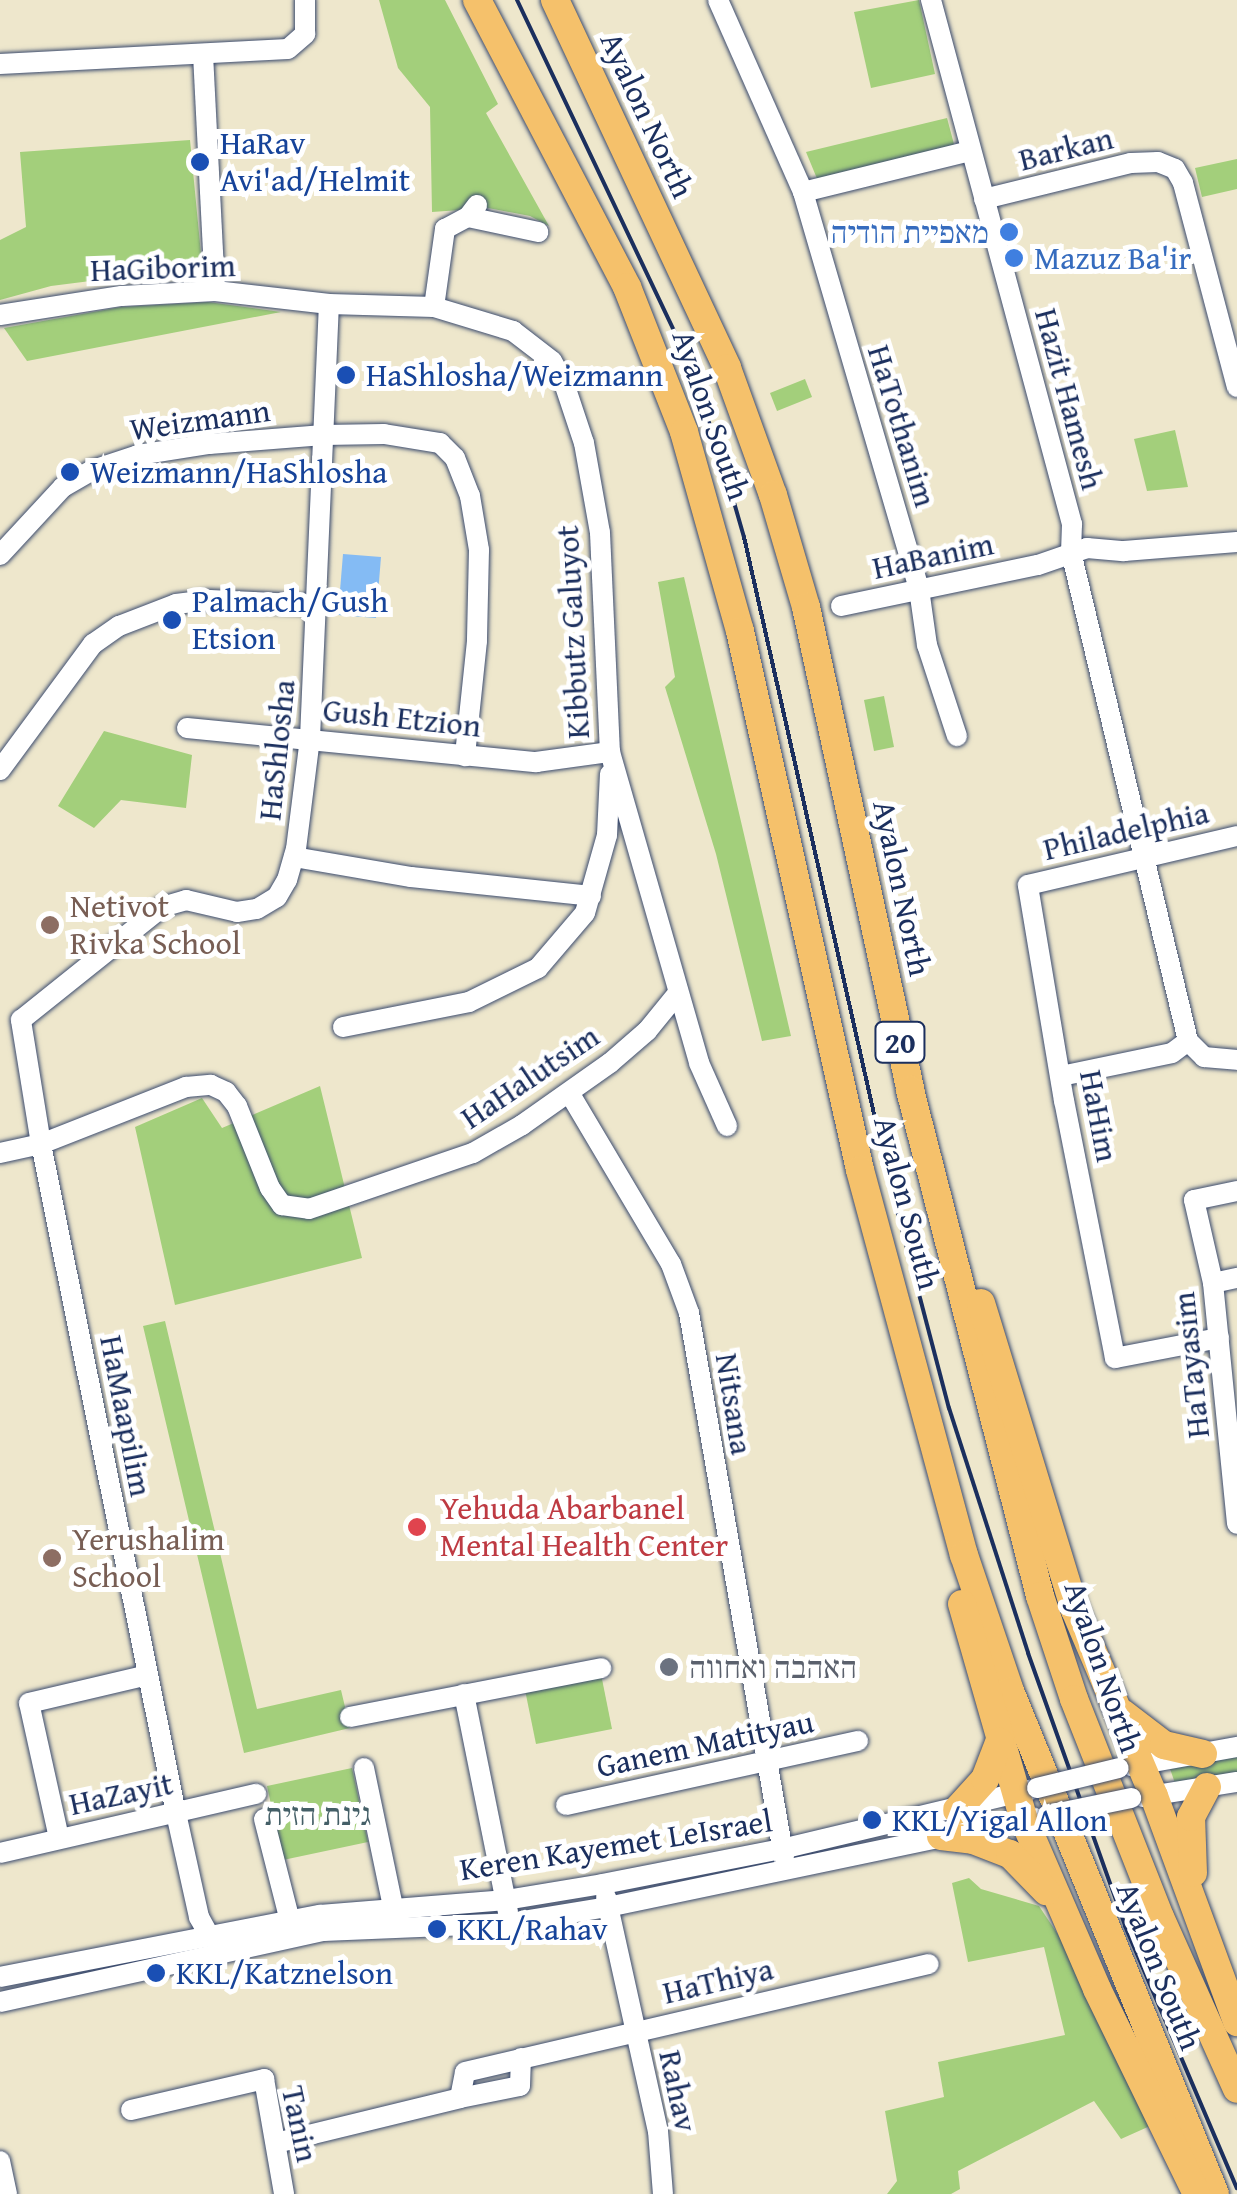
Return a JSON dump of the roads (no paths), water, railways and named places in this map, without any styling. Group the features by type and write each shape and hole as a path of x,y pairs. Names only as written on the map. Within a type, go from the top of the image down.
{"highway":[{"name":"Ayalon South","path":"477,0 626,287 684,432 740,631 860,1170 984,1618 1072,1848 1215,2194"},
{"name":"Ayalon North","path":"555,0 727,368 773,494 806,608 910,1090 1040,1596 1074,1699 1153,1900 1237,2089"},
{"path":"910,1090 1004,1372 1075,1610 1114,1704 1143,1797 1197,1914 1237,2022"},
{"path":"860,1170 882,1318 999,1742 1031,1804 1063,1913 1197,2194"},
{"path":"1114,1704 1147,1736 1164,1745 1204,1754"},
{"path":"957,1810 985,1779 999,1742"},
{"path":"1197,1914 1189,1832 1198,1799 1227,1787"},
{"path":"941,1836 973,1840 1010,1854 1063,1913"}],"street":[{"path":"0,64 288,49 306,34 305,0"},
{"name":"Hazit Hamesh","path":"931,0 1081,558 1144,858 1188,1042"},
{"name":"HaTothanim","path":"723,3 803,192 918,589 927,644 939,670 957,736"},
{"path":"203,54 214,291"},
{"path":"803,192 970,151"},
{"name":"Barkan","path":"984,200 1131,163 1158,162 1175,169 1183,183 1237,387"},
{"path":"434,306 445,230 472,211 538,232"},
{"name":"HaGiborim","path":"0,316 122,296 214,291 329,304"},
{"name":"Kibbutz Galuyot","path":"329,304 434,306 513,331 552,361 564,382 584,443 600,533 610,752 699,1063 727,1126"},
{"name":"HaShlosha","path":"21,1020 162,906 186,900 237,912 257,909 276,898 294,857 310,738 320,605 329,304"},
{"name":"Weizmann","path":"0,555 63,487 93,470 138,455 208,444 324,435 416,436 440,443 455,458 470,496 479,550 477,641 464,756"},
{"name":"HaBanim","path":"841,606 1124,551 1237,542"},
{"path":"0,770 93,644 142,614 210,600 320,605"},
{"name":"Gush Etzion","path":"187,728 536,762 610,752"},
{"path":"343,1027 469,1002 505,988 538,968 564,942 585,913 607,836 610,752"},
{"name":"Philadelphia","path":"1028,885 1237,836"},
{"path":"294,857 411,877 590,896"},
{"name":"HaHim","path":"1028,885 1116,1358 1220,1338"},
{"name":"HaHalutsim","path":"41,1144 186,1088 211,1085 226,1092 237,1106 270,1188 282,1205 310,1209 473,1153 570,1094 646,1031 678,993"},
{"name":"HaMaapilim","path":"21,1020 41,1144 176,1813 199,1918 210,1937"},
{"path":"1061,1076 1172,1053 1188,1042 1204,1057 1237,1060"},
{"name":"Nitsana","path":"570,1094 671,1264 689,1313 784,1859"},
{"path":"0,1154 41,1144"},
{"name":"HaTayasim","path":"1237,1192 1194,1200 1214,1283 1237,1524"},
{"path":"1214,1283 1237,1278"},
{"path":"350,1718 601,1668"},
{"path":"60,1838 29,1702 148,1676"},
{"path":"464,1694 510,1922"},
{"name":"Ganem Matityau","path":"566,1805 858,1741"},
{"name":"Keren Kayemet LeIsrael","path":"0,1977 290,1922 393,1907 506,1900 941,1836 1131,1766 1237,1747"},
{"path":"364,1768 393,1907"},
{"path":"1031,1804 1227,1787"},
{"name":"HaZayit","path":"0,1853 256,1794"},
{"name":"Keren Kayemet LeIsrael","path":"4,2004 323,1931 510,1922 608,1907 957,1810 1031,1804"},
{"path":"264,1819 290,1922"},
{"name":"Rahav","path":"603,1884 658,2132 663,2194"},
{"name":"HaThiya","path":"276,2143 460,2098 465,2072 929,1964"},
{"name":"Tanin","path":"131,2110 264,2079 284,2194"},
{"path":"0,2160 4,2189"}],"water":[{"path":"343,554 381,557 376,618 338,615"}],"railway":[{"path":"517,0 682,348 719,450 744,537 888,1176 949,1408 1028,1653 1125,1926 1237,2188"}],"place":[{"name":"HaRav Avi'ad/Helmit","path":"200,162"},
{"name":"מאפיית הודיה","path":"1009,232"},
{"name":"Mazuz Ba'ir","path":"1014,258"},
{"name":"HaShlosha/Weizmann","path":"346,375"},
{"name":"Weizmann/HaShlosha","path":"70,472"},
{"name":"Palmach/Gush Etsion","path":"172,620"},
{"name":"Netivot Rivka School","path":"50,925"},
{"name":"Yehuda Abarbanel Mental Health Center","path":"417,1527"},
{"name":"Yerushalim School","path":"52,1558"},
{"name":"האהבה ואחווה","path":"669,1667"},
{"name":"KKL/Yigal Allon","path":"872,1820"},
{"name":"KKL/Rahav","path":"437,1929"},
{"name":"KKL/Katznelson","path":"156,1973"}],"park label":[{"name":"גינת הזית","path":"318,1814"}]}
